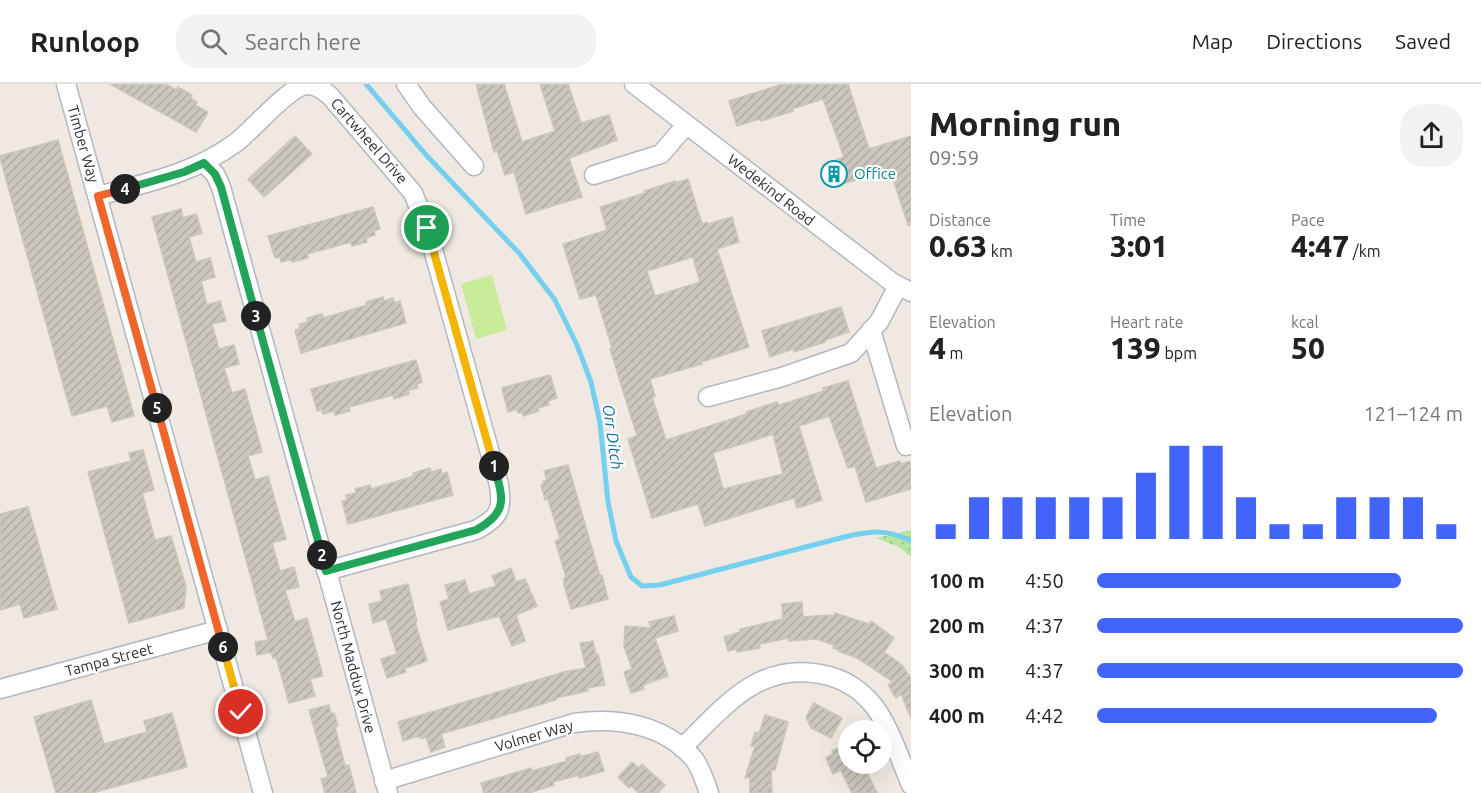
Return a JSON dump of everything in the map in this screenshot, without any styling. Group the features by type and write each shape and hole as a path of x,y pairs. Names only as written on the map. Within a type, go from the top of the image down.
{"street":[{"name":"Timber Way","path":"66,84 263,793"},
{"path":"98,196 166,178 204,163 237,142 292,92 304,85 312,84"},
{"name":"Cartwheel Drive","path":"312,84 331,97 400,176 417,201 435,254 501,495 501,507 497,516 476,530 326,571"},
{"path":"406,84 422,107 474,166"},
{"name":"Wedekind Road","path":"634,84 904,289"},
{"path":"594,175 662,154 686,125"},
{"name":"North Maddux Drive","path":"204,163 215,174 221,187 386,787"},
{"path":"708,397 851,353 904,289"},
{"path":"871,330 906,446"},
{"name":"Tampa Street","path":"0,689 218,630"},
{"path":"709,793 695,761 682,748 739,693 758,680 794,671 817,672 839,678 855,687 884,720 911,785"},
{"name":"Volmer Way","path":"386,787 574,723 595,720 639,725 660,733 682,748"}],"green space":[{"path":"492,275 507,330 476,339 461,284"},
{"path":"911,530 911,557 899,547 876,538"}],"building":[{"path":"110,84 166,84 176,90 178,87 192,95 190,98 197,102 195,105 208,112 196,132"},
{"path":"476,84 504,84 522,142 555,131 540,84 568,84 581,123 609,115 617,140 569,158 582,197 526,214 514,172 505,175 497,151 494,152"},
{"path":"783,84 848,84 869,149 911,136 911,225 908,225 891,173 869,180 868,177 830,187 823,165 844,157 823,99 792,109 793,111 737,126 729,101"},
{"path":"295,136 312,154 264,197 248,179"},
{"path":"58,140 134,416 112,422 107,406 72,416 0,158 0,156"},
{"path":"688,179 702,224 732,217 739,242 717,249 749,347 650,379 655,396 652,397 666,440 777,402 779,405 824,391 823,388 848,381 876,468 900,461 901,464 911,461 911,489 866,502 855,466 848,468 829,416 799,426 822,500 797,508 794,498 705,526 698,504 652,518 628,439 637,436 596,295 580,299 563,244 607,230 600,207 675,181 675,183","holes":["693,257 700,282 655,296 647,271","773,434 783,474 723,489 713,453"]},
{"path":"373,207 380,229 374,231 375,235 366,238 367,242 352,246 351,242 307,254 308,258 292,262 292,259 281,262 280,257 275,258 268,236"},
{"path":"181,209 183,218 196,214 202,233 189,237 196,262 210,258 215,277 201,281 207,305 220,301 226,321 212,324 219,349 234,345 239,364 224,368 232,393 245,389 262,452 248,456 255,480 268,476 286,539 272,543 280,571 294,567 299,587 285,590 295,622 307,618 323,676 310,679 315,696 289,703 276,657 273,658 271,652 257,655 255,642 268,640 152,217"},
{"path":"383,297 384,301 393,298 395,303 400,301 406,323 301,353 295,330 300,329 299,324 308,322 307,318 322,314 324,318 367,305 366,302"},
{"path":"841,307 849,332 794,352 793,349 770,357 762,331"},
{"path":"416,360 422,382 417,384 418,388 408,390 409,394 394,399 393,395 349,407 350,411 335,415 334,411 323,414 322,410 317,411 311,389"},
{"path":"550,375 557,398 548,401 549,405 538,408 539,411 523,416 522,412 518,413 517,409 508,412 502,388"},
{"path":"143,450 154,490 142,493 155,540 171,536 186,587 184,608 129,623 88,472 131,461 129,453"},
{"path":"568,465 608,599 571,609 564,585 566,577 555,541 560,539 548,499 545,500 541,485 544,485 543,481 547,480 544,471"},
{"path":"430,468 431,472 441,469 442,474 447,472 453,495 348,524 342,501 347,500 346,495 356,493 355,489 370,485 371,489 414,476 413,473"},
{"path":"28,507 57,609 24,618 20,604 0,610 0,514"},
{"path":"511,568 516,582 525,579 537,606 516,615 525,641 512,646 499,616 448,630 440,602 449,599 445,585 465,580 469,594 496,586 492,576"},
{"path":"408,584 417,621 415,622 427,661 405,668 406,672 387,678 381,659 397,654 386,619 373,623 369,604 382,601 380,591"},
{"path":"802,602 803,617 834,616 835,613 869,624 871,621 894,638 884,652 902,665 911,678 911,718 901,694 896,698 888,685 893,682 857,658 833,648 834,645 816,639 789,641 789,638 759,644 760,648 737,652 736,649 728,651 724,637 740,632 740,629 783,619 782,604"},
{"path":"674,616 678,631 655,638 668,676 643,685 644,689 631,693 624,672 632,669 624,646 625,626 651,628 649,622"},
{"path":"593,641 605,685 587,688 588,691 556,698 556,700 441,734 445,747 431,752 426,737 421,739 421,737 414,737 403,741 398,722 564,672 586,668 580,643"},
{"path":"91,700 104,744 147,732 144,721 172,713 187,767 92,793 56,793 34,717"},
{"path":"814,703 842,718 838,720 838,725 831,738 811,728 806,717"},
{"path":"329,705 338,726 335,727 345,766 349,765 356,793 325,793 321,779 328,777 309,710"},
{"path":"765,715 788,722 775,770 771,770 772,793 750,793 750,777 745,778 755,746 751,746 755,732 759,733"},
{"path":"838,748 838,772 833,774 826,758 833,754 832,751"},
{"path":"598,752 604,771 553,782 554,785 529,793 484,793 481,783 531,768 532,771 567,761 566,758 580,754 580,757"},
{"path":"632,762 639,768 642,764 665,785 658,793 639,793 631,786 629,788 618,777"},
{"path":"843,774 868,774 877,793 852,793"}],"waterway":[{"name":"Orr Ditch","path":"366,84 427,156 519,253 555,300 577,345 591,382 600,423 608,502 616,541 631,577 642,586 660,585 865,533 887,533 911,541"}],"place":[{"name":"Office","path":"834,174"}],"route":[{"path":"241,712 98,196 166,178 204,163 215,174 221,187 326,571 476,530 497,516 501,507 499,485 427,228"}]}
